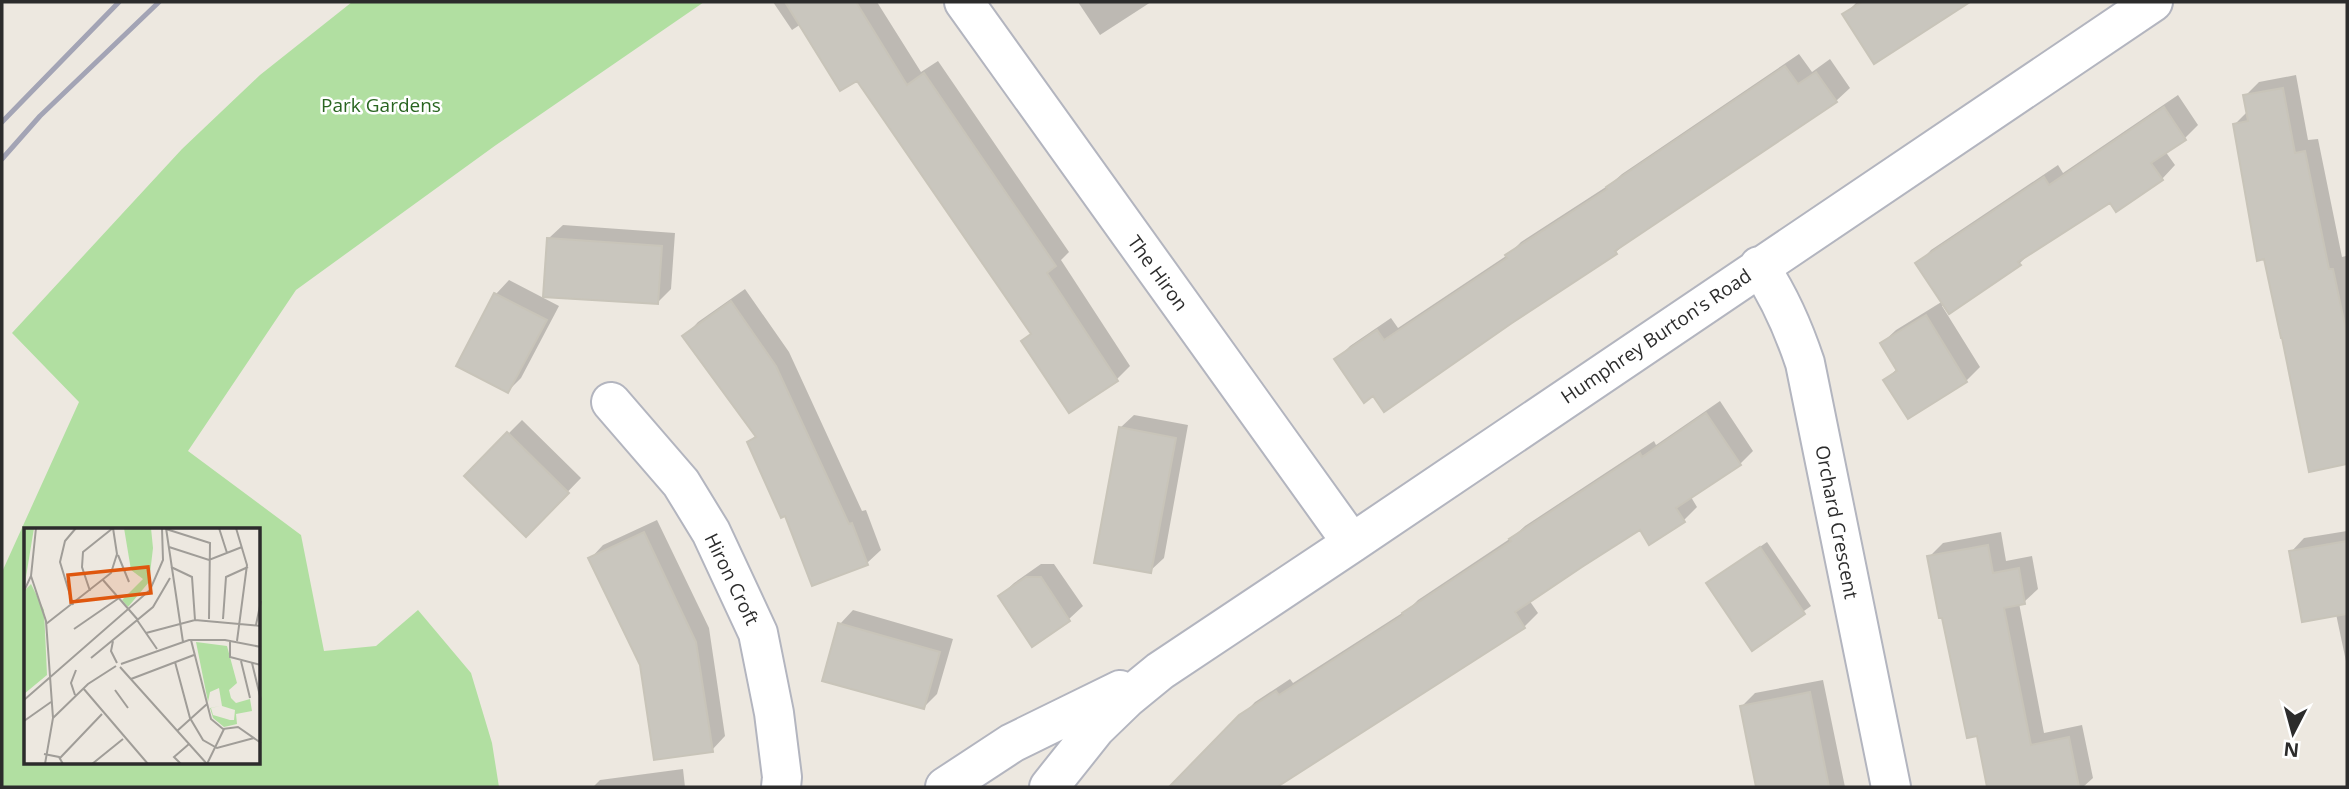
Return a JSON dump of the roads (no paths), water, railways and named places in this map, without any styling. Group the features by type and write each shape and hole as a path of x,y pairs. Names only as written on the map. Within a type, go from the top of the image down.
{"street":[{"name":"The Hiron","path":"964,2 1352,543"},
{"name":"Humphrey Burton's Road","path":"1049,787 1096,728 1160,671 2153,2"},
{"name":"Orchard Crescent","path":"1759,266 1791,322 1805,363 1891,787"},
{"name":"Hiron Croft","path":"611,402 681,483 710,532 758,633 774,713 782,777 780,787"},
{"name":"Humphrey Burton's Road","path":"945,787 1012,743 1160,671"}],"railway":[{"path":"2,122 119,2"},
{"path":"2,159 40,116 159,2"}],"park label":[{"name":"Park Gardens","path":"381,105"}]}
